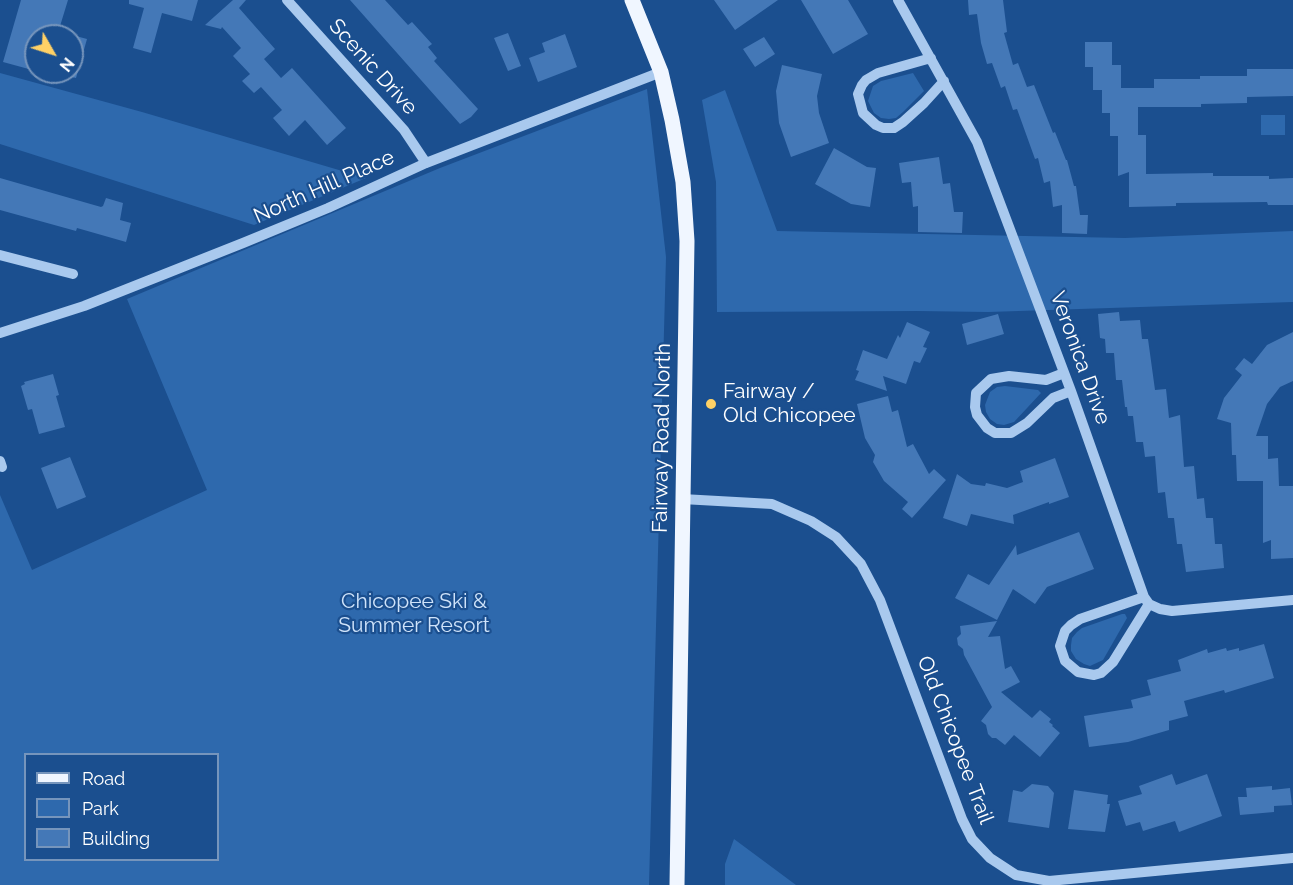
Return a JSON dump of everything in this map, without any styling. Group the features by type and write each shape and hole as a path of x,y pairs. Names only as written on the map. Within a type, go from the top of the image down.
{"main road":[{"name":"Fairway Road North","path":"632,0 661,72 672,120 683,182 687,241 681,499 677,885"}],"street":[{"name":"Scenic Drive","path":"287,0 404,130 426,162"},
{"name":"Veronica Drive","path":"898,0 977,142 1071,391 1146,600"},
{"path":"931,58 878,73 867,80 858,94 863,113 876,125 883,128 894,128 924,103 944,81"},
{"name":"North Hill Place","path":"0,333 84,306 328,208 426,162 661,72"},
{"path":"0,255 73,274"},
{"path":"1064,373 1046,380 1009,376 991,379 976,393 977,415 987,428 995,433 1011,433 1027,423 1053,398 1071,391"},
{"name":"Old Chicopee Trail","path":"681,499 772,504 811,520 836,537 861,564 880,600 967,829 972,839 990,858 1016,874 1049,881 1293,858"},
{"path":"1146,600 1113,662 1101,672 1094,675 1078,672 1065,661 1060,646 1065,631 1071,625 1080,619 1146,600 1160,609 1172,611 1293,600"}],"green space":[{"path":"0,73 24,80 24,84 40,84 142,112 366,178 254,225 0,144"},
{"path":"913,73 924,91 896,118 881,118 874,113 868,101 873,86 881,81"},
{"name":"Chicopee Ski & Summer Resort","path":"647,89 666,257 649,885 0,885 0,495 32,570 207,490 127,299 440,168"},
{"path":"725,90 777,231 1125,238 1293,231 1293,302 988,312 717,312 716,182 702,100"},
{"path":"1261,115 1285,115 1285,135 1261,135"},
{"path":"997,387 1038,390 1041,393 1014,422 1004,425 997,424 990,419 985,405 990,392"},
{"path":"1125,614 1127,618 1103,660 1090,666 1076,659 1071,651 1071,645 1072,638 1077,632 1082,628"},
{"path":"734,839 796,885 725,885 725,864"}],"building":[{"path":"21,0 68,0 61,24 24,24 24,68 3,62"},
{"path":"129,0 198,0 192,21 162,13 151,53 133,48 144,8 129,4"},
{"path":"233,0 246,0 239,8 275,49 264,59 281,78 292,68 346,128 327,145 305,120 289,136 273,118 282,110 261,87 254,93 242,81 250,74 233,56 241,48 222,27 221,29 205,25"},
{"path":"350,0 385,0 408,25 412,22 432,44 428,47 437,58 434,61 478,109 471,117 460,124"},
{"path":"714,0 778,0 735,30"},
{"path":"801,0 848,0 868,34 833,54"},
{"path":"968,0 1003,0 1007,32 1004,33 1013,65 1018,63 1027,87 1034,85 1053,133 1055,132 1067,160 1074,186 1076,186 1080,215 1088,215 1087,234 1062,233 1062,205 1053,207 1050,181 1044,183 1038,158 1035,159 1017,109 1013,110 1005,86 1001,88 992,63 987,64 977,14 969,15"},
{"path":"508,33 521,66 508,71 494,38"},
{"path":"565,34 577,67 538,82 529,58 545,52 542,43"},
{"path":"764,37 775,54 755,67 743,49"},
{"path":"1085,42 1112,42 1112,65 1121,65 1121,88 1154,88 1154,79 1247,76 1247,69 1293,69 1293,96 1247,97 1247,103 1201,104 1201,107 1138,107 1138,135 1146,135 1146,174 1213,173 1213,176 1293,178 1293,205 1268,205 1267,202 1176,203 1176,206 1129,207 1129,172 1118,176 1118,136 1110,136 1110,113 1102,113 1102,90 1093,90 1093,67 1085,67"},
{"path":"782,65 822,74 817,96 819,113 829,143 791,157 779,123 776,91"},
{"path":"834,148 867,167 876,168 870,207 851,204 815,184"},
{"path":"939,157 943,184 950,183 954,212 963,212 962,233 918,232 918,206 913,207 911,182 902,183 899,163"},
{"path":"0,178 101,207 106,198 123,203 120,220 131,223 126,242 0,210"},
{"path":"1119,312 1120,321 1140,320 1142,339 1148,339 1155,390 1166,389 1169,418 1180,415 1184,467 1194,466 1197,499 1204,498 1206,518 1213,518 1215,544 1222,544 1224,568 1186,572 1182,544 1177,544 1174,518 1168,518 1165,492 1158,493 1155,456 1145,457 1143,442 1136,442 1133,416 1128,416 1127,407 1125,407 1122,380 1116,380 1114,353 1106,353 1105,339 1100,338 1098,314"},
{"path":"998,314 1004,334 967,345 962,324"},
{"path":"907,322 930,332 923,347 927,348 920,363 914,361 906,384 883,376 887,391 855,380 863,350 887,359"},
{"path":"1293,332 1293,381 1280,387 1267,404 1256,436 1268,436 1268,459 1278,458 1279,486 1293,486 1293,558 1271,559 1271,540 1263,543 1263,481 1237,481 1236,455 1232,455 1231,423 1217,419 1224,398 1242,375 1235,369 1244,358 1252,364 1267,345"},
{"path":"53,374 59,395 56,396 65,427 39,434 32,409 28,410 21,386 25,384 24,382"},
{"path":"888,396 892,412 898,410 907,447 913,444 929,474 934,469 946,480 912,518 902,509 908,502 884,481 873,462 875,455 865,438 857,404"},
{"path":"70,457 86,497 57,509 41,468"},
{"path":"1055,458 1069,497 1013,515 1014,524 971,514 967,526 943,518 957,474 971,484 985,486 986,483 1007,488 1023,482 1020,471"},
{"path":"1079,532 1094,569 1047,587 1035,604 1013,589 997,620 955,598 968,574 989,585 1016,545 1017,555"},
{"path":"997,621 988,637 1000,636 1005,669 1011,666 1020,682 1001,692 1032,718 1040,710 1051,719 1049,722 1060,733 1040,757 1014,735 1005,745 996,738 992,738 988,734 986,725 981,721 992,707 963,649 958,645 957,638 961,634 960,626"},
{"path":"1264,644 1274,678 1225,693 1224,690 1184,701 1188,716 1169,721 1169,730 1128,742 1089,747 1084,716 1133,708 1131,700 1151,695 1147,680 1181,671 1178,660 1207,649 1208,653 1226,648 1227,651 1239,648 1239,651"},
{"path":"1172,774 1176,785 1207,774 1222,816 1179,832 1175,821 1143,831 1140,822 1126,826 1118,801 1142,794 1139,786"},
{"path":"1032,784 1048,786 1054,793 1049,828 1008,822 1013,790 1022,792"},
{"path":"1272,786 1272,790 1290,788 1292,805 1274,806 1274,812 1240,815 1238,797 1247,797 1246,788"},
{"path":"1074,790 1108,795 1107,804 1110,804 1105,832 1068,829"}],"place":[{"name":"Fairway / Old Chicopee","path":"711,404"}]}
